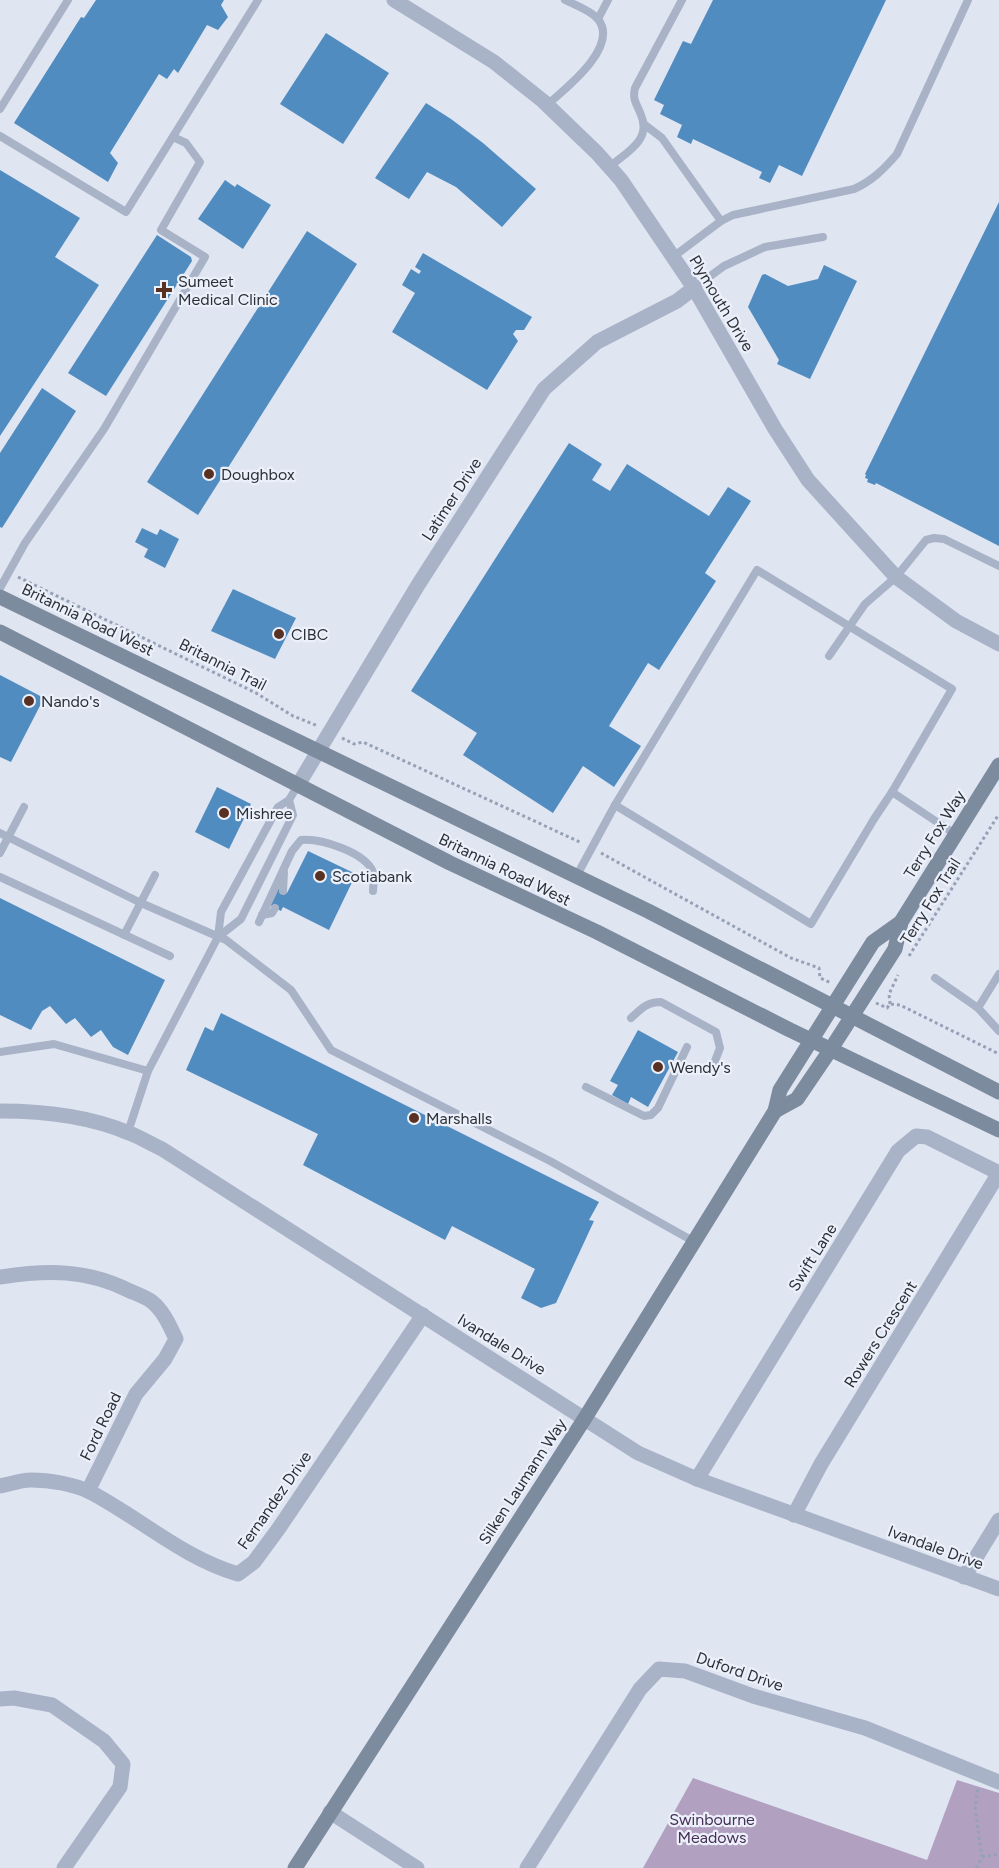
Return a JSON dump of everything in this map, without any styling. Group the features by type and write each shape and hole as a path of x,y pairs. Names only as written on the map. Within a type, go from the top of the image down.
{"main road":[{"name":"Britannia Road West","path":"0,597 648,911 999,1092"},
{"name":"Britannia Road West","path":"3,636 450,863 597,932 813,1041 999,1130"},
{"name":"Terry Fox Way","path":"831,1049 895,949 901,922 999,765"},
{"name":"Terry Fox Way","path":"813,1041 873,942 901,922"},
{"name":"Silken Laumann Way","path":"295,1868 585,1418 775,1111 780,1090 813,1041"},
{"name":"Silken Laumann Way","path":"775,1111 797,1099 831,1049"}],"street":[{"name":"Plymouth Drive","path":"394,0 494,62 547,105 609,167 621,180 694,288 775,429 808,480 896,578 956,621 999,644"},
{"name":"Latimer Drive","path":"298,785 447,539 544,389 597,342 677,301 694,288"},
{"name":"Ivandale Drive","path":"0,1111 75,1118 128,1132 162,1149 638,1453 697,1479 999,1589"},
{"name":"Swift Lane","path":"697,1479 898,1151 916,1136 927,1137 999,1173"},
{"name":"Rowers Crescent","path":"794,1515 821,1464 999,1173"},
{"name":"Ford Road","path":"0,1277 69,1272 108,1280 152,1301 169,1322 176,1339 165,1359 136,1394 88,1491"},
{"name":"Fernandez Drive","path":"0,1486 29,1480 56,1483 88,1491 192,1555 216,1568 238,1574 254,1562 279,1528 423,1315"},
{"path":"964,1577 999,1520"},
{"name":"Duford Drive","path":"526,1868 640,1689 659,1669 685,1671 753,1696 865,1728 999,1782"},
{"path":"0,1699 14,1698 52,1705 104,1741 123,1764 120,1787 64,1868"},
{"path":"330,1812 417,1868"}],"lane":[{"path":"0,109 68,0"},
{"path":"0,136 126,212 258,0"},
{"path":"547,105 582,75 598,53 603,34 598,20 585,9 565,0"},
{"path":"598,20 608,0"},
{"path":"682,0 635,87 634,102 645,125 662,138 721,221"},
{"path":"674,257 721,221 733,215 854,189 867,184 882,171 897,154 968,0"},
{"path":"609,167 640,141 645,125"},
{"path":"0,588 25,543 104,429 205,257 161,230 200,162 186,143 173,137"},
{"path":"694,288 724,266 765,247 823,237"},
{"path":"829,656 865,604 896,578 926,540 944,539 999,566"},
{"path":"576,877 615,805 757,570 952,689 811,924 615,805"},
{"path":"128,1132 148,1071 218,937 221,912 278,807 290,800 298,785"},
{"path":"892,792 955,834"},
{"path":"218,937 241,919 292,815 290,800"},
{"path":"0,853 4,835 24,807"},
{"path":"4,835 141,903 226,940 291,990 331,1050 550,1161 693,1241"},
{"path":"275,908 272,913 260,919 292,851 301,840 324,841 366,860 374,873 373,891"},
{"path":"283,891 284,868"},
{"path":"124,935 155,875"},
{"path":"0,877 170,956"},
{"path":"978,1008 999,974"},
{"path":"935,978 978,1008 999,1031"},
{"path":"632,1018 645,1005 651,1002 661,1002 716,1032 720,1048 715,1061"},
{"path":"0,1052 54,1044 148,1071"},
{"path":"586,1087 644,1116 651,1114 658,1108 687,1047"}],"path":[{"name":"Britannia Trail","path":"8,573 256,693 292,716 305,720"},
{"name":"Terry Fox Trail","path":"906,962 999,814"},
{"path":"900,971 890,992 889,1006 900,1005 999,1054"},
{"path":"976,1868 982,1857 975,1808 980,1775"},
{"path":"982,1857 999,1854"}],"green space":[{"name":"Swinbourne Meadows","path":"693,1778 927,1860 957,1780 999,1793 999,1868 643,1868"}],"building":[{"path":"96,0 224,0 221,5 228,17 218,30 207,25 178,73 174,69 167,79 159,74 110,153 118,163 108,182 14,123 81,17 84,18"},
{"path":"713,0 886,0 802,176 779,165 770,183 759,178 762,172 693,139 691,144 677,137 682,125 660,114 664,105 654,100 683,41 691,44"},
{"path":"326,33 389,73 343,144 280,104"},
{"path":"426,103 483,143 536,189 502,227 456,187 427,172 409,199 375,178"},
{"path":"0,170 80,218 55,257 99,285 0,436"},
{"path":"225,180 235,187 237,184 271,205 243,249 198,219"},
{"path":"999,202 999,546 876,483 875,485 867,482 865,474"},
{"path":"307,231 357,264 198,515 147,482"},
{"path":"157,235 191,257 192,261 106,396 68,373"},
{"path":"423,253 532,317 524,330 516,330 513,334 518,341 487,390 392,332 415,293 402,285 411,269 419,274 421,271 415,267"},
{"path":"824,265 857,281 810,379 777,364 779,360 748,307 762,275 765,274 788,286 818,279"},
{"path":"42,388 76,411 2,528 0,527 0,453"},
{"path":"569,443 602,464 592,480 610,491 627,464 709,516 728,487 751,501 705,573 716,581 659,670 648,663 609,726 641,746 614,787 583,766 553,813 463,755 477,733 411,691"},
{"path":"142,528 157,535 160,529 179,539 165,568 144,557 148,549 135,542"},
{"path":"233,589 296,618 275,659 211,631"},
{"path":"0,675 44,698 11,762 0,757"},
{"path":"217,787 251,804 229,849 195,832"},
{"path":"308,851 356,874 329,930 283,907 281,911 270,905 278,888 287,893"},
{"path":"0,898 165,980 128,1055 113,1047 101,1030 91,1037 75,1018 66,1024 50,1006 42,1011 31,1030 0,1015"},
{"path":"221,1013 599,1202 589,1220 594,1221 556,1303 541,1308 521,1298 535,1269 452,1226 445,1240 303,1165 318,1134 186,1070 205,1027 213,1031"},
{"path":"638,1030 678,1052 648,1107 631,1097 628,1104 612,1095 618,1085 610,1081"}],"place":[{"name":"Sumeet Medical Clinic","path":"164,290"},
{"name":"Doughbox","path":"209,474"},
{"name":"CIBC","path":"279,634"},
{"name":"Nando's","path":"29,701"},
{"name":"Mishree","path":"224,813"},
{"name":"Scotiabank","path":"320,876"},
{"name":"Wendy's","path":"658,1067"},
{"name":"Marshalls","path":"414,1118"}]}
